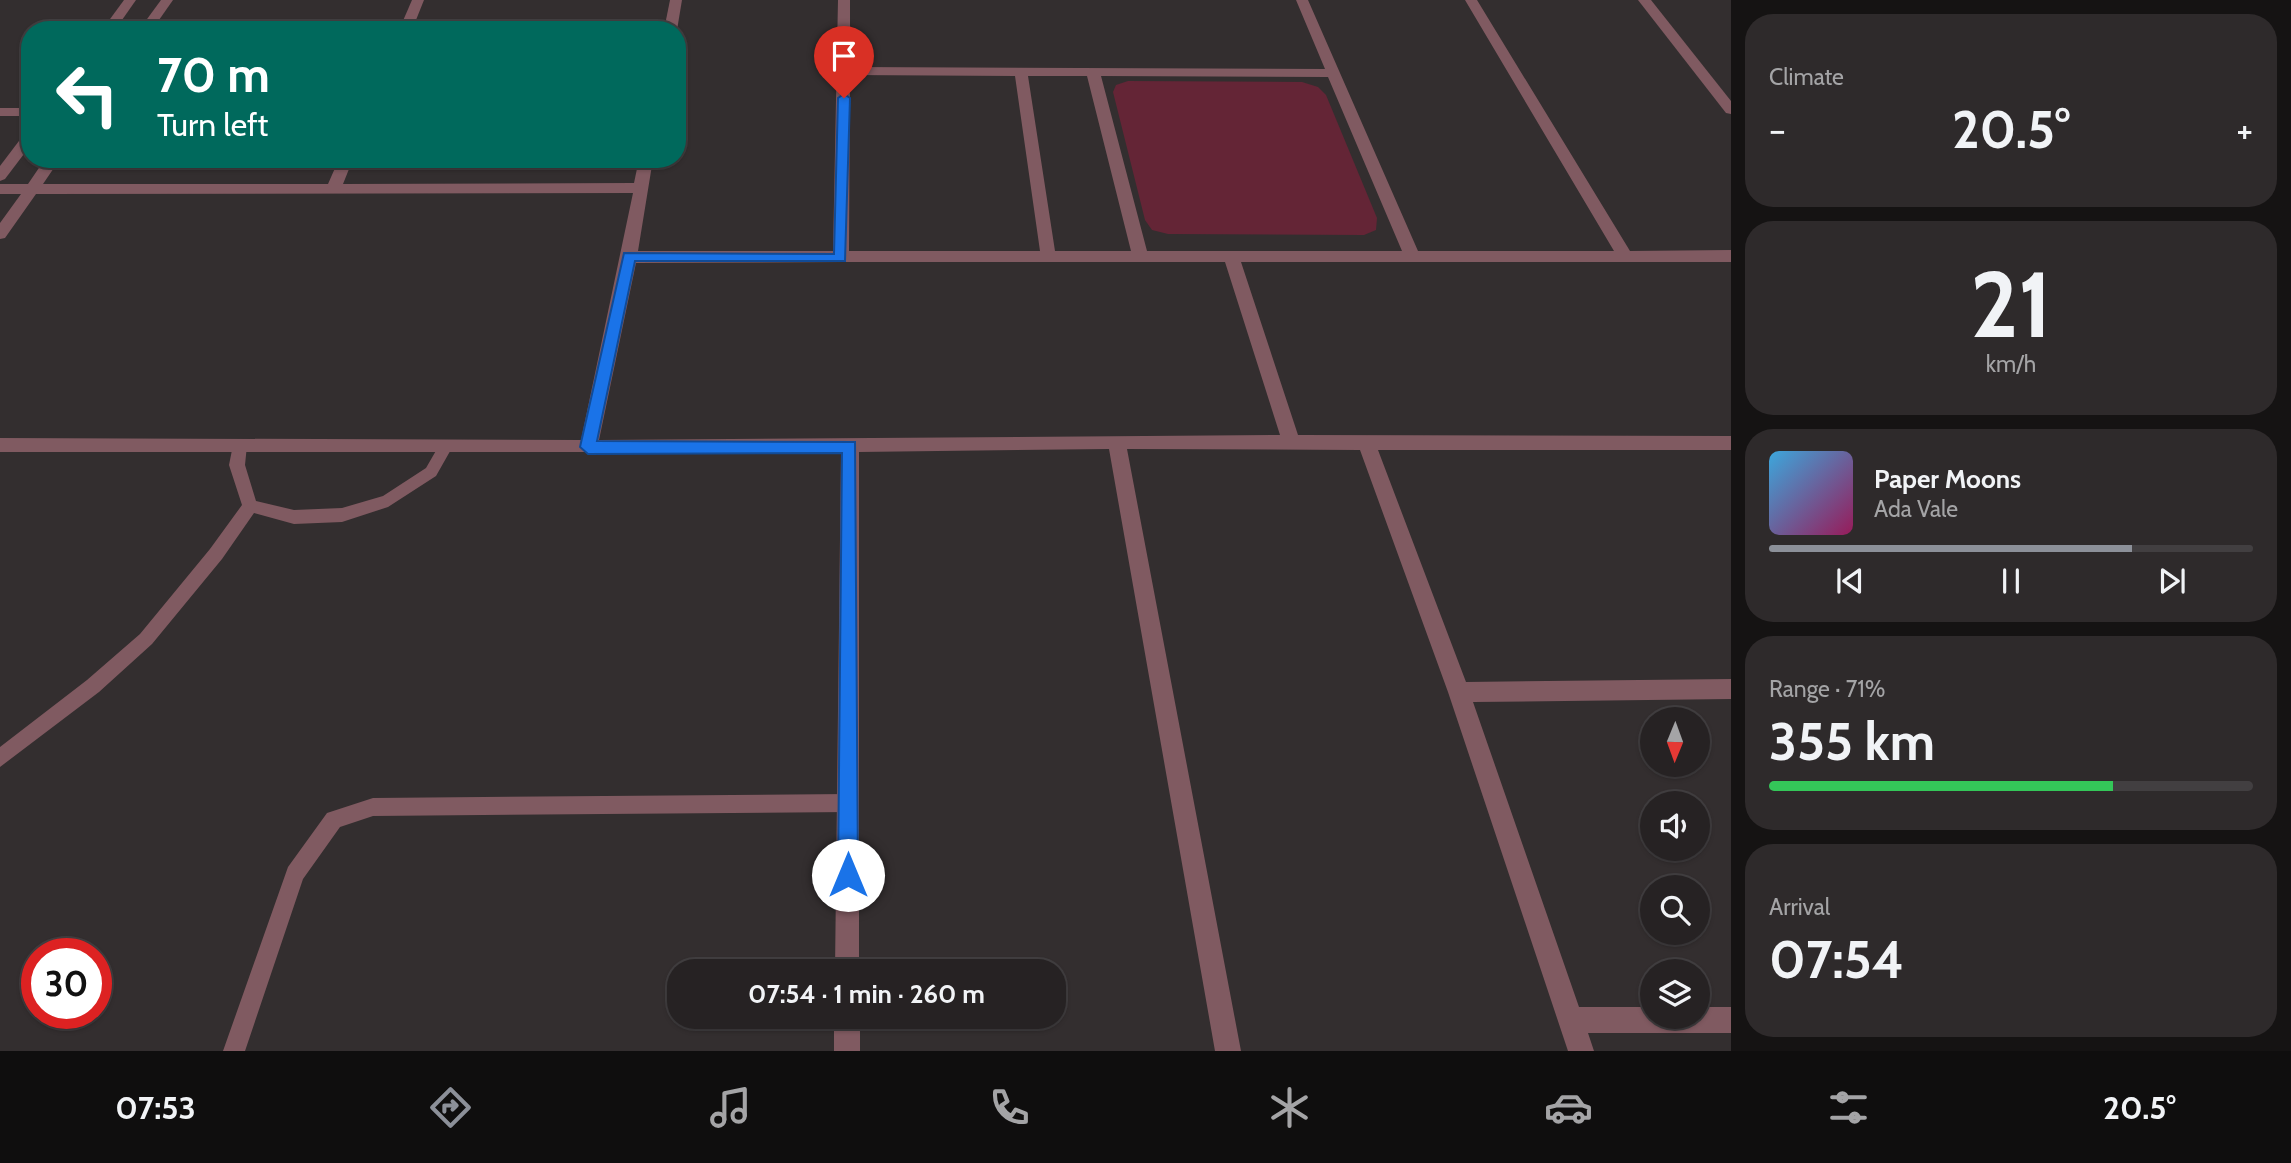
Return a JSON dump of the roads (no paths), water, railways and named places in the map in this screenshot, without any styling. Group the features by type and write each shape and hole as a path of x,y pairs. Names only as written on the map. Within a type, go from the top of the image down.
{"street":[{"path":"115,21 130,0"},
{"path":"152,21 167,0"},
{"path":"409,21 418,0"},
{"path":"672,21 676,0"},
{"path":"841,258 844,0"},
{"path":"1302,0 1336,73 1412,255"},
{"path":"1471,0 1625,255"},
{"path":"1644,0 1731,110"},
{"path":"845,71 1336,73"},
{"path":"1021,72 1048,256"},
{"path":"1093,72 1140,254"},
{"path":"0,112 21,112"},
{"path":"0,176 21,148"},
{"path":"0,234 47,168"},
{"path":"334,188 342,168"},
{"path":"588,447 629,257 644,168"},
{"path":"0,189 640,188"},
{"path":"629,257 841,258 1140,254 1731,256"},
{"path":"1231,255 1292,443"},
{"path":"1117,442 1228,1051"},
{"path":"0,445 850,447 1117,442 1367,445 1731,443"},
{"path":"1367,445 1459,692 1581,1051"},
{"path":"847,959 850,447"},
{"path":"1459,692 1731,689"},
{"path":"1570,1020 1731,1020"},
{"path":"847,1029 847,1051"}],"lane":[{"path":"240,444 237,465 250,506"},
{"path":"250,506 294,517 342,515 388,501 431,472 446,446"},
{"path":"0,758 93,687 146,639 216,554 250,506"},
{"path":"234,1051 295,874 334,820 373,807 849,803"}]}
